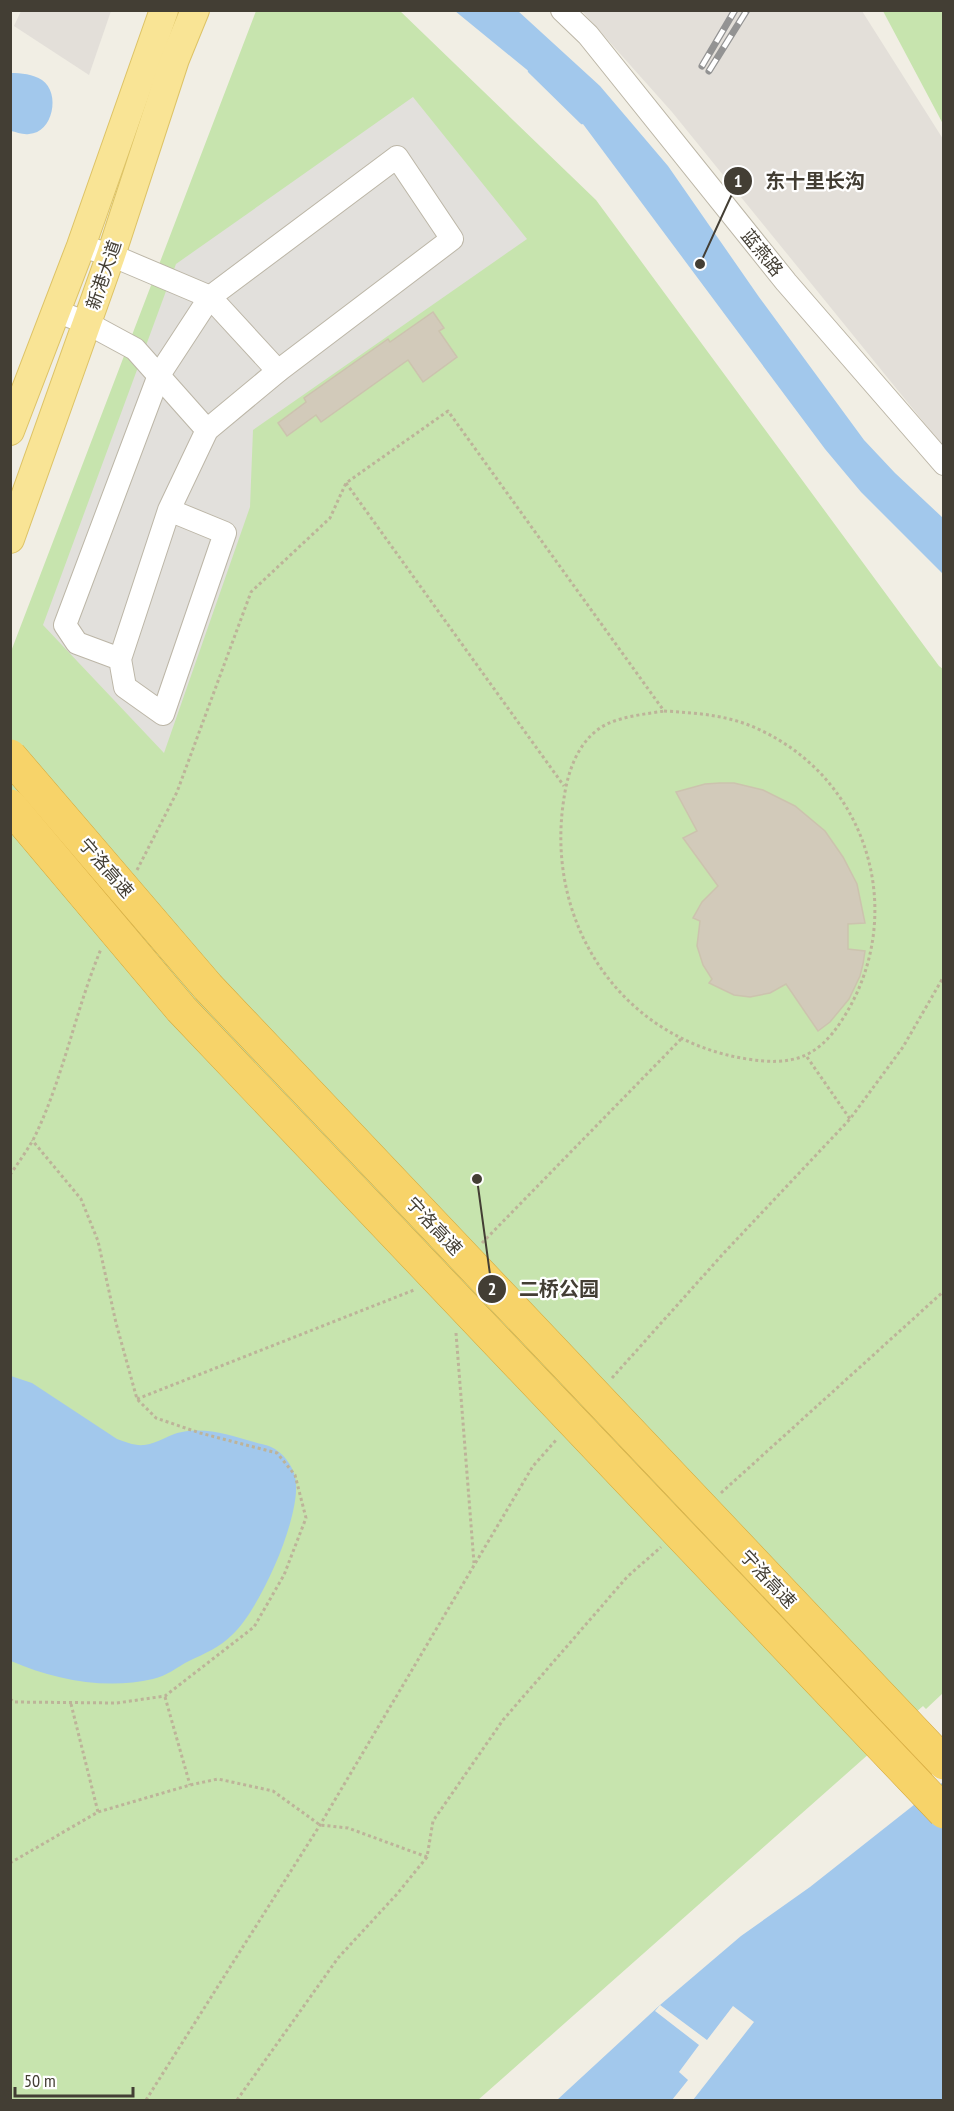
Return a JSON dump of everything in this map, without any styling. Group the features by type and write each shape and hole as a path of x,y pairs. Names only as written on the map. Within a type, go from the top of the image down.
{"highway":[{"name":"宁洛高速","path":"10,756 208,987 944,1763"},
{"name":"宁洛高速","path":"10,806 181,1009 944,1812"}],"main road":[{"name":"新港大道","path":"10,431 81,246 164,10"},
{"name":"新港大道","path":"10,539 111,255 175,59 195,10"}],"street":[{"name":"蓝燕路","path":"562,10 588,35 786,282 944,464"},
{"path":"120,660 77,643 65,625 159,375 210,297 397,157 452,239 278,371 207,430 169,510 120,660 125,687 163,714 225,533 169,510"},
{"path":"81,246 111,255 210,297 278,371"},
{"path":"56,311 87,323 135,349 207,430"}],"path":[{"path":"133,877 177,792 251,592 330,518 346,483 448,411 664,711"},
{"path":"346,483 564,786"},
{"path":"664,711 714,715 756,728 776,738 802,756 826,779 840,796 861,834 868,855 875,898 875,920 868,963 857,994 827,1040 807,1057 783,1062 739,1058 717,1053 689,1042 657,1024 623,995 595,960 584,941 568,901 563,880 560,848 564,786 577,753 589,737 607,724 664,711"},
{"path":"10,1175 33,1140 54,1089 104,941"},
{"path":"612,1378 722,1255 850,1119 903,1047 944,976"},
{"path":"807,1057 850,1119"},
{"path":"10,1699 14,1702 71,1704 117,1703 165,1696 254,1627 284,1575 306,1518 296,1475 278,1454 200,1433 156,1418 137,1400 116,1323 98,1241 81,1199 33,1140"},
{"path":"713,1500 944,1291"},
{"path":"456,1333 474,1565"},
{"path":"146,2100 320,1825 533,1466 557,1440"},
{"path":"237,2100 338,1958 397,1894 427,1857 433,1821 503,1720 627,1577 662,1546"},
{"path":"165,1696 190,1785"},
{"path":"71,1704 98,1812"},
{"path":"10,1863 98,1812 218,1779 273,1791 320,1825 348,1828 427,1857"}],"shaded area":[{"path":"21,11 111,11 89,75 14,26"},
{"path":"582,11 862,11 943,139 943,446 672,112"},
{"path":"413,97 527,239 253,430 250,507 164,753 43,625 176,264"}],"green space":[{"path":"399,10 596,200 943,669 943,1693 926,1709 923,1706 478,2100 11,2100 10,654 256,11"},
{"path":"883,11 943,11 943,124"}],"water":[{"path":"455,11 518,11 600,86 668,166 759,297 864,440 943,518 943,574 861,492 825,449 577,116 537,78"},
{"path":"11,73 27,74 42,80 48,86 53,103 52,112 44,127 37,132 22,134 11,131"},
{"path":"11,1376 32,1383 117,1439 144,1445 182,1432 209,1431 270,1446 286,1459 292,1468 296,1483 291,1519 276,1564 265,1586 243,1623 232,1635 212,1650 163,1676 135,1682 117,1684 62,1678 11,1661"},
{"path":"943,1782 943,2100 557,2100 660,2005 741,1936 810,1887"}],"pier":[{"path":"660,2005 707,2040 733,2006 754,2022 693,2100 672,2100 688,2080 679,2072 699,2045 655,2011"}],"building":[{"path":"433,312 444,328 439,331 457,357 423,382 408,360 321,422 316,415 287,436 278,423 306,402 304,398 388,339 390,342"},
{"path":"734,783 763,790 795,806 825,831 843,857 857,884 865,923 848,924 848,949 865,951 860,976 849,999 830,1022 818,1031 786,984 770,993 750,997 734,995 709,983 712,979 703,965 697,946 700,921 693,918 702,902 718,886 683,838 697,831 676,792 705,784"}],"waterway":[{"path":"530,71 582,122"}],"railway":[{"path":"702,66 735,10"},
{"path":"709,71 747,10"}],"place":[{"name":"东十里长沟","path":"700,264"},
{"name":"二桥公园","path":"477,1179"}]}
